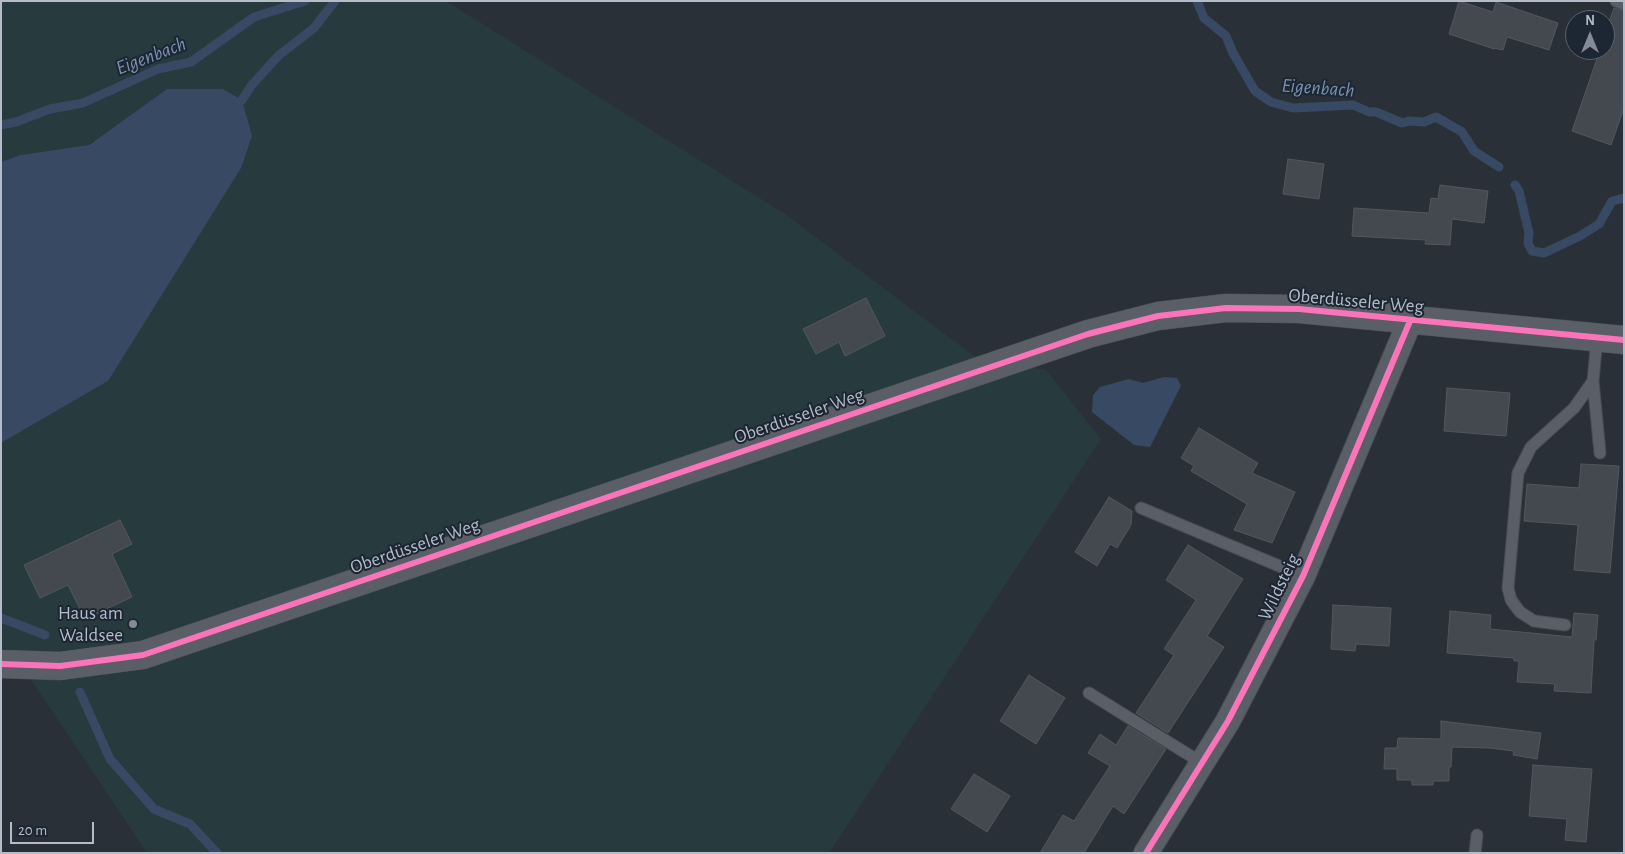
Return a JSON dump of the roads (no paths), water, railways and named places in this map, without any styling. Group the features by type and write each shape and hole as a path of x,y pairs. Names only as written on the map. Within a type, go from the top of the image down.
{"street":[{"name":"Oberdüsseler Weg","path":"1,664 60,666 143,655 1088,334 1149,318 1226,308 1299,309 1610,339"},
{"name":"Wildsteig","path":"1146,853 1228,721 1303,576 1410,321"}],"lane":[{"path":"1616,1 1624,4"},
{"path":"1566,625 1534,621 1520,612 1511,600 1508,588 1518,473 1531,447 1574,408 1593,381 1610,339"},
{"path":"1593,381 1600,453"},
{"name":"Wildsteig","path":"1140,508 1303,576"},
{"path":"1089,693 1202,763"},
{"path":"1475,853 1477,835"}],"water":[{"path":"167,89 223,89 242,100 252,136 241,168 108,381 1,443 1,162 20,155 89,145"},
{"path":"1164,377 1177,378 1181,386 1150,447 1134,445 1092,412 1093,395 1100,387 1129,379 1143,383"}],"waterway":[{"name":"Eigenbach","path":"1,125 16,122 50,109 83,103 158,69 191,62 254,17 305,1"},
{"path":"233,106 242,100 251,86 278,56 314,28 335,1"},
{"name":"Eigenbach","path":"1197,1 1204,18 1226,36 1233,53 1255,91 1271,102 1293,108 1353,105 1402,123 1409,121 1424,122 1436,117 1462,132 1474,151 1499,167"},
{"name":"Eigenbach","path":"1515,185 1519,191 1529,233 1528,243 1532,251 1544,253 1580,236 1599,224 1612,201 1624,198"},
{"path":"1,618 45,635"},
{"path":"80,692 110,759 154,809 190,824 217,853"}],"place":[{"name":"Haus am Waldsee","path":"133,624"}]}
